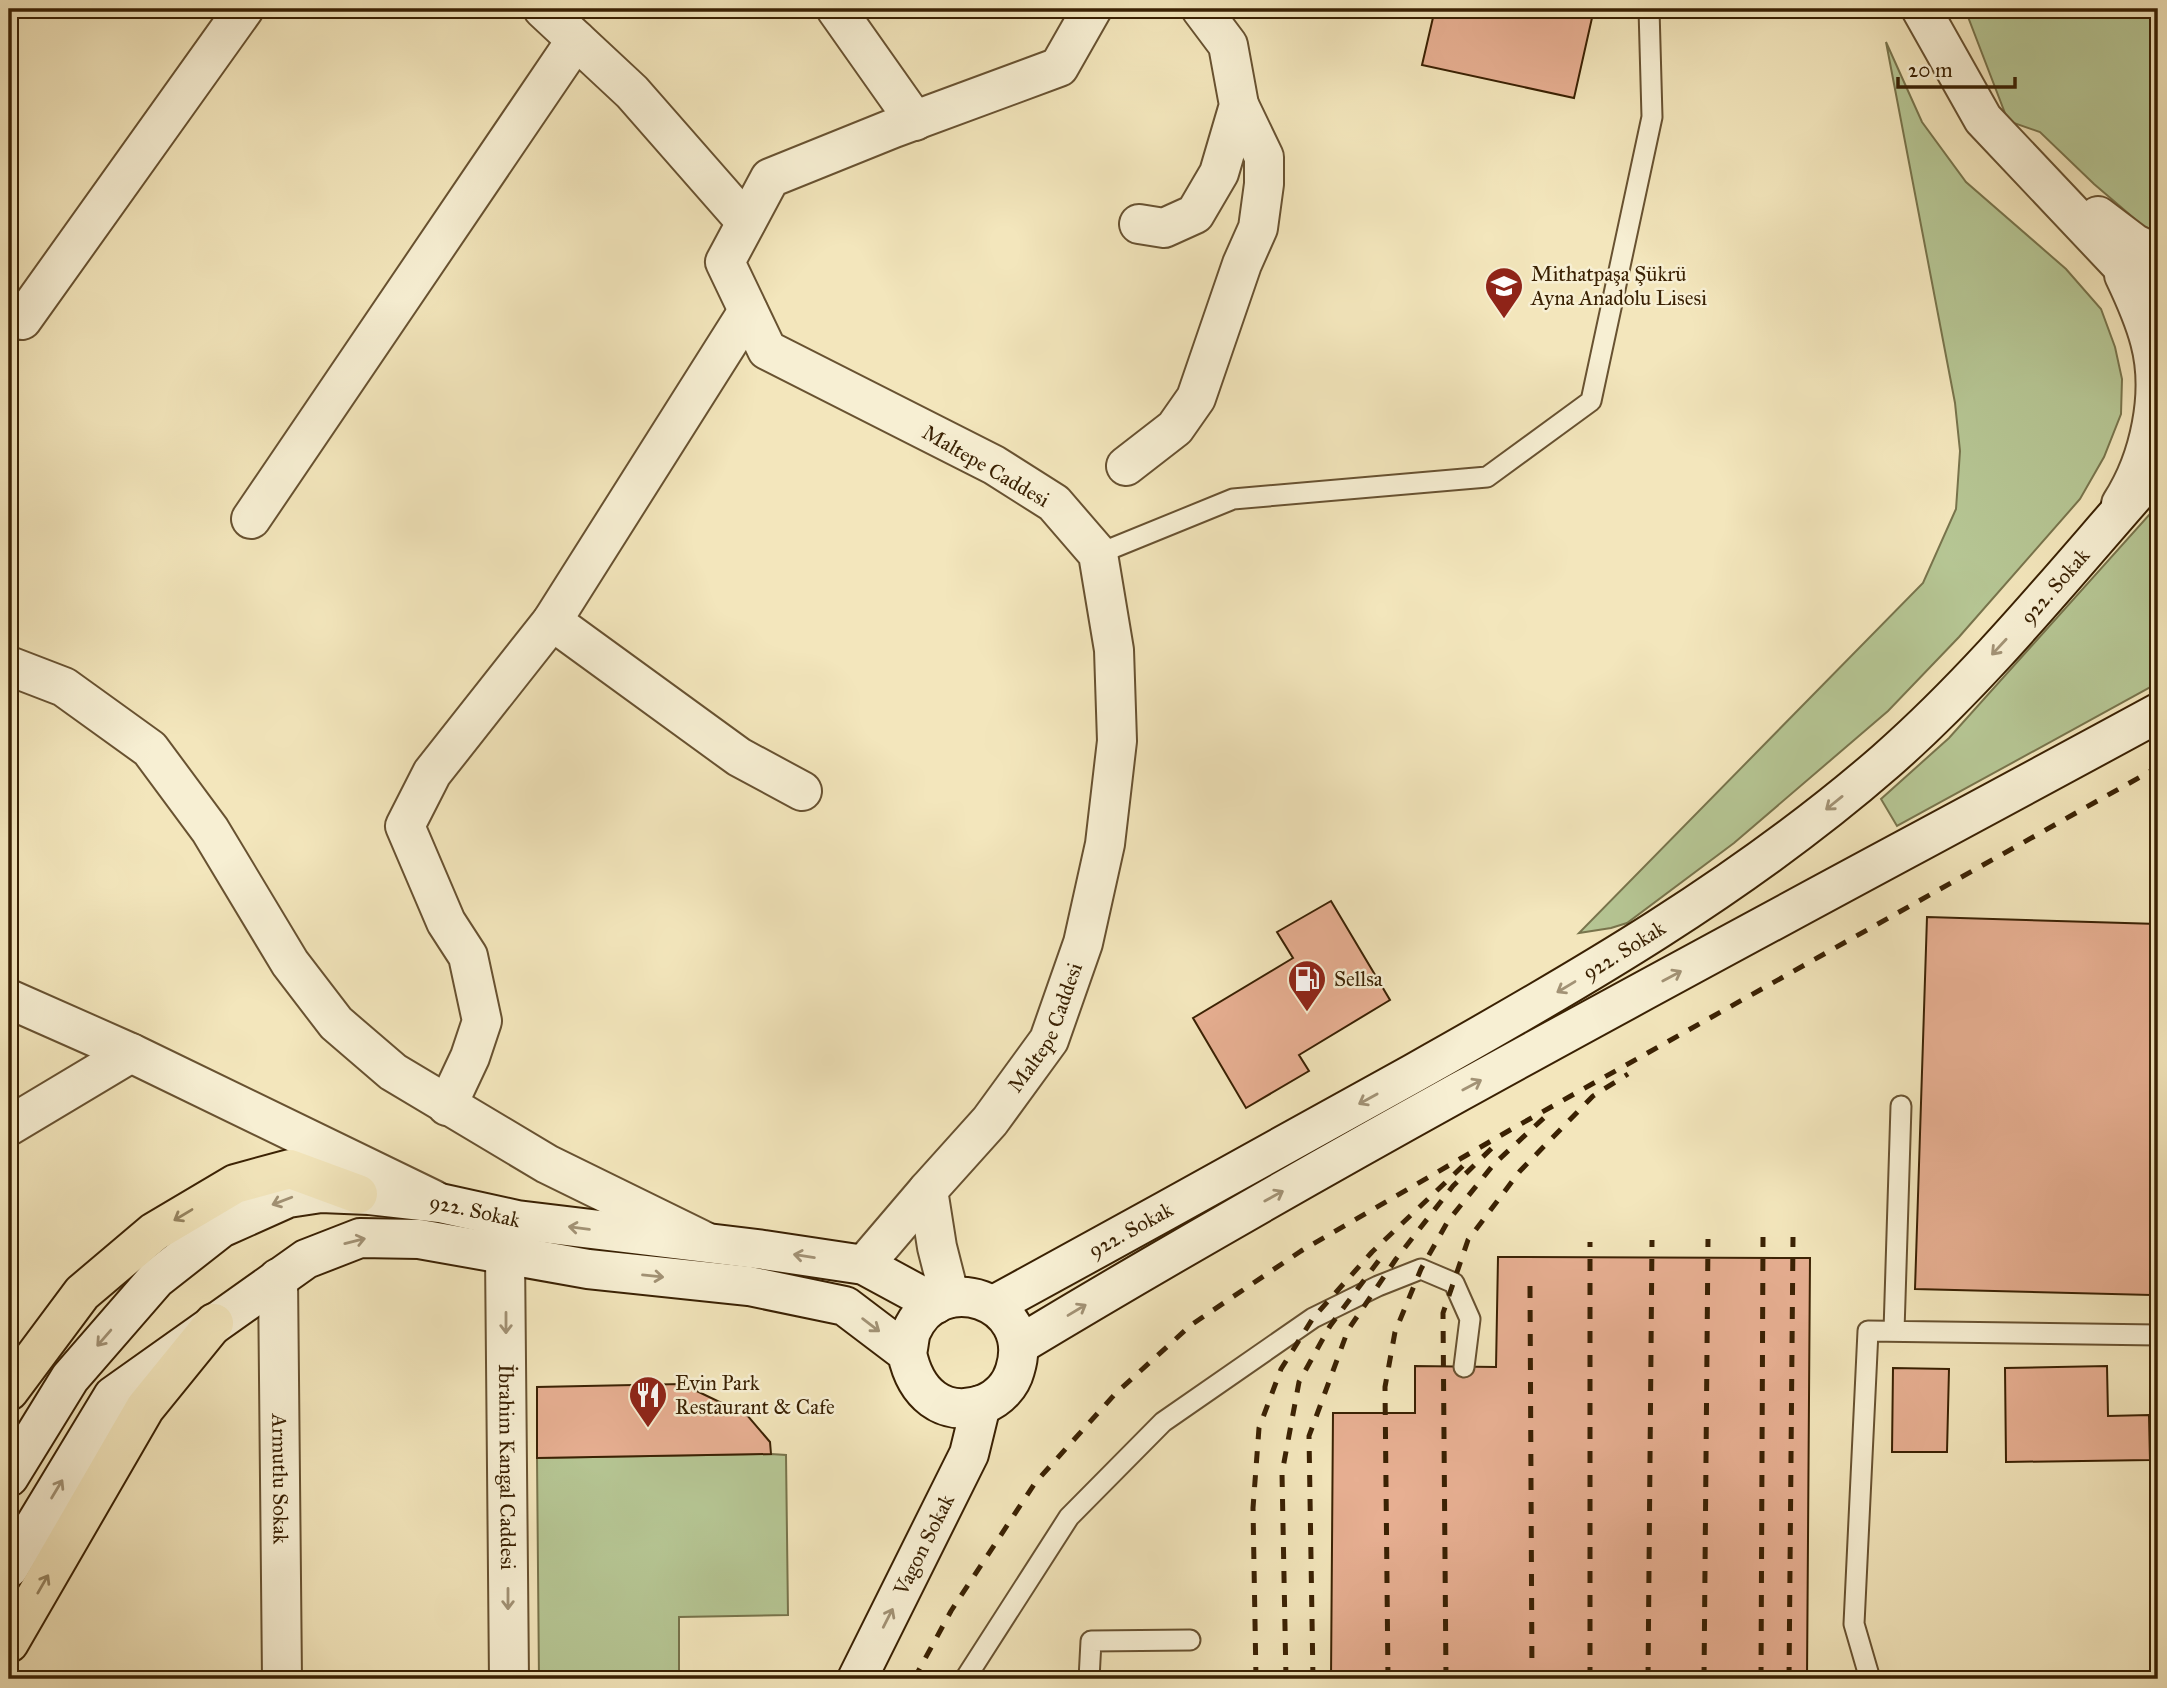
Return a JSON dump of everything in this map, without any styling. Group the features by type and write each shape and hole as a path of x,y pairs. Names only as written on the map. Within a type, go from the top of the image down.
{"main road":[{"path":"9,1391 82,1293 154,1233 235,1184 290,1168 358,1194"},
{"path":"9,1643 145,1408 214,1323"}],"street":[{"path":"22,320 244,9"},
{"path":"543,9 632,92 746,222"},
{"path":"836,9 915,121"},
{"name":"Maltepe Caddesi","path":"864,1265 990,1121 1049,1040 1083,943 1105,844 1117,741 1114,650 1098,555 1054,503 994,466 767,350 725,262 770,178 1059,67 1092,9"},
{"path":"1126,466 1175,428 1196,398 1241,264 1258,228 1264,184 1264,157 1239,105 1228,45 1200,9"},
{"path":"1921,9 1983,119 2119,263 2158,299"},
{"path":"251,519 576,40"},
{"path":"1139,224 1164,228 1195,214 1219,173 1239,105"},
{"path":"2023,162 2135,244 2158,255"},
{"path":"2108,524 2127,495 2140,467 2151,428 2156,384 2151,344 2119,263"},
{"path":"447,1106 470,1057 482,1021 468,956 446,922 405,826 432,773 552,621 748,310"},
{"name":"922. Sokak","path":"994,1306 1536,1005 1651,935 1771,851 1887,760 1923,725 2003,644 2158,468"},
{"path":"552,621 739,757 802,791"},
{"path":"12,667 64,687 150,750 210,830 290,963 336,1023 393,1072 547,1164 709,1244"},
{"name":"922. Sokak","path":"1018,1345 1163,1258 1420,1113 2158,713"},
{"path":"9,999 131,1053 440,1203"},
{"path":"9,1126 131,1053"},
{"path":"928,1190 943,1301"},
{"name":"922. Sokak","path":"9,1477 70,1378 156,1279 221,1228 288,1198 321,1193 358,1194 440,1203 517,1220 864,1265 943,1301"},
{"path":"9,1568 113,1396 306,1259 360,1238 419,1239 588,1269 749,1286 845,1306 907,1353"},
{"name":"İbrahim Kangal Caddesi","path":"505,1255 509,1679"},
{"name":"Armutlu Sokak","path":"278,1278 282,1679"},
{"path":"965,1297 980,1299 994,1306 1006,1316 1015,1330 1018,1361 1013,1377 1004,1390 991,1401 973,1408 954,1407 935,1401 920,1388 911,1372 907,1353 911,1334 920,1317 943,1301 965,1297"},
{"name":"Vagon Sokak","path":"857,1679 969,1454 981,1405"}],"lane":[{"path":"1098,555 1233,499 1487,477 1591,401 1652,117 1649,9"},
{"path":"1894,1331 1901,1106"},
{"path":"965,1679 1069,1517 1163,1422 1313,1318 1378,1286 1421,1269 1454,1283 1470,1319 1464,1367"},
{"path":"1870,1679 1854,1624 1868,1331 2158,1335"},
{"path":"1089,1679 1091,1641 1190,1640"}],"green space":[{"path":"1965,9 2158,9 2158,232 2143,226 2040,132 2008,121"},
{"path":"1886,42 1922,122 1966,182 2066,269 2101,309 2115,347 2122,379 2121,414 2104,457 2080,499 1959,637 1888,711 1734,843 1627,923 1579,933 1923,583 1956,509 1960,451 1955,403"},
{"path":"2158,505 2158,683 1897,826 1881,799 1949,738"},
{"path":"786,1455 788,1615 679,1617 679,1679 539,1679 537,1458"}],"building":[{"path":"1435,9 1594,9 1574,98 1422,65"},
{"path":"1331,901 1390,1000 1299,1055 1309,1071 1246,1108 1193,1018 1293,958 1277,932"},
{"path":"1927,917 2158,924 2158,1112 2151,1295 1915,1289"},
{"path":"1498,1257 1810,1258 1807,1679 1331,1679 1333,1413 1415,1413 1415,1366 1496,1367"},
{"path":"2107,1366 2108,1416 2149,1415 2150,1460 2006,1462 2005,1368"},
{"path":"1893,1368 1949,1369 1947,1452 1892,1452"},
{"name":"Evin Park Restaurant & Cafe","path":"682,1384 747,1415 770,1442 771,1454 537,1458 537,1387"}],"railway":[{"path":"914,1679 951,1611 1035,1483 1115,1394 1191,1325 1301,1251 1510,1130 2158,767"},
{"path":"1446,1679 1443,1313 1468,1240 1520,1171 1593,1096 1628,1074"},
{"path":"1388,1679 1385,1387 1395,1332 1421,1269 1448,1221 1494,1164 1546,1116"},
{"path":"1313,1679 1309,1436 1348,1330 1396,1259 1453,1186 1494,1146"},
{"path":"1256,1679 1253,1508 1259,1428 1281,1369 1313,1318 1372,1252 1466,1163"},
{"path":"1761,1679 1763,1237"},
{"path":"1789,1679 1793,1237"},
{"path":"1704,1679 1708,1239"},
{"path":"1648,1679 1652,1240"},
{"path":"1590,1242 1590,1679"},
{"path":"1286,1679 1282,1473 1299,1382 1330,1326 1385,1252"},
{"path":"1530,1286 1532,1679"}],"place":[{"name":"Mithatpaşa Şükrü Ayna Anadolu Lisesi","path":"1504,320"},
{"name":"Sellsa","path":"1307,1013"},
{"name":"Evin Park Restaurant & Cafe","path":"648,1429"}]}
